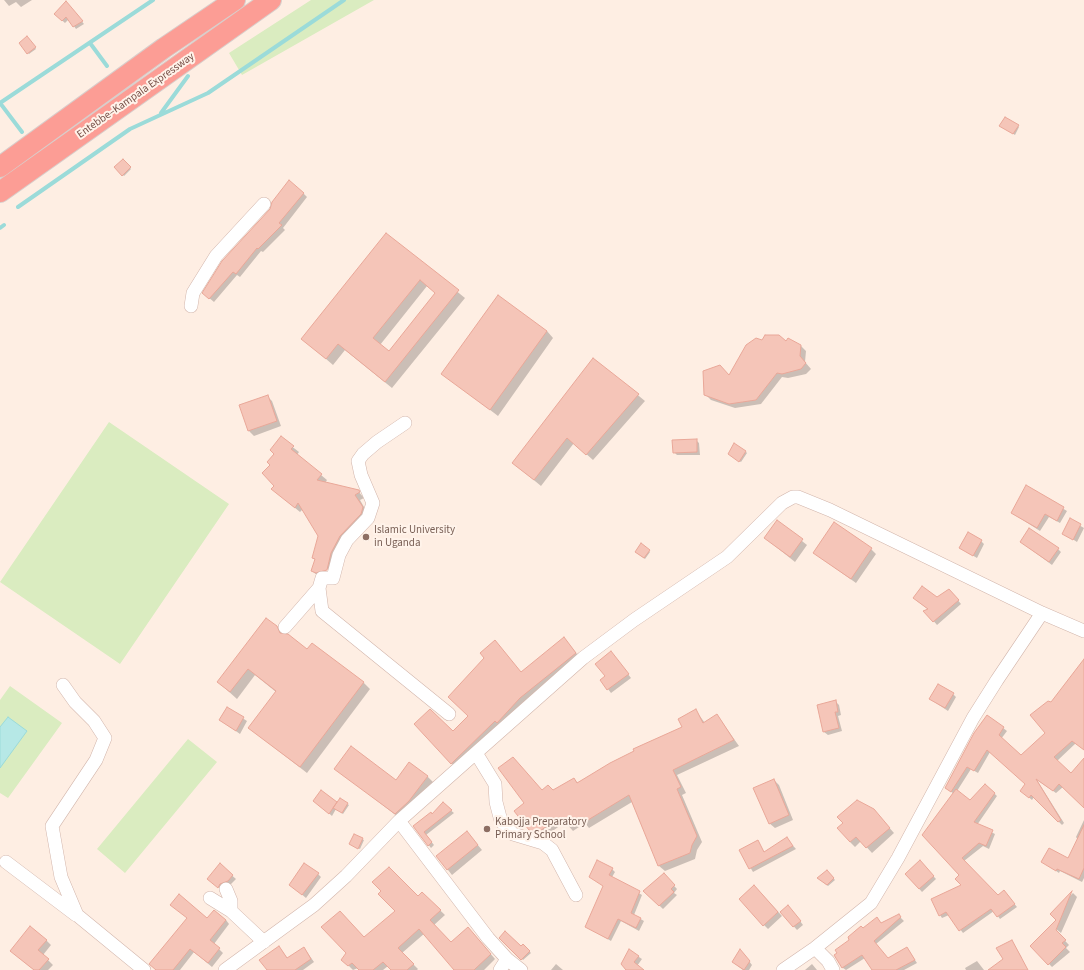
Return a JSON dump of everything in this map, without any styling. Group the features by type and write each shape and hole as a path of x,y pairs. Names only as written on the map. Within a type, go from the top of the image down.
{"highway":[{"name":"Entebbe–Kampala Expressway","path":"0,167 164,48 235,0"},
{"name":"Entebbe–Kampala Expressway","path":"1,192 271,0"}],"street":[{"path":"191,306 193,293 216,256 264,204"},
{"path":"322,611 320,588 322,578 333,578 339,555 347,540 368,518 373,503 361,475 358,461 363,454 377,442 406,423"},
{"path":"226,970 314,905 346,876 399,821 583,658 634,620 727,557 782,503 793,497 804,499 878,532 1042,613 1084,631"},
{"path":"285,627 320,588"},
{"path":"306,603 322,611 449,714"},
{"path":"783,970 815,948 871,903 898,858 973,718 1042,613"},
{"path":"63,685 75,702 94,720 105,738 96,760 52,826 62,878 77,915"},
{"path":"476,753 495,784 496,802 501,821 513,834 543,843 552,850 576,895"},
{"path":"399,821 488,938 507,959 520,970"},
{"path":"6,862 77,915 144,970"},
{"path":"226,889 231,901 231,911"},
{"path":"210,898 231,911 264,942"},
{"path":"815,948 828,961 834,970"},
{"path":"500,970 507,959"}],"green space":[{"path":"311,0 374,0 242,75 229,53"},
{"path":"109,422 229,504 120,664 0,582"},
{"path":"10,686 62,723 8,798 0,793 0,700"},
{"path":"188,739 217,762 125,873 97,849"}],"water":[{"path":"8,717 27,731 0,768 0,727"}],"building":[{"path":"66,1 83,21 73,27 66,17 62,21 54,14"},
{"path":"27,36 36,47 27,54 19,43"},
{"path":"1005,117 1019,125 1013,134 999,126"},
{"path":"123,159 131,167 122,176 114,167"},
{"path":"289,180 304,193 279,223 282,225 258,249 257,248 236,274 233,272 209,299 202,293 222,261 270,209 272,202"},
{"path":"386,233 459,290 385,382 338,344 326,359 301,339","holes":["420,280 435,293 389,351 373,338"]},
{"path":"498,295 547,331 490,410 441,374"},
{"path":"765,335 779,335 786,341 788,338 801,345 800,356 806,363 801,369 782,374 777,373 756,400 729,404 704,395 703,371 720,365 729,375 746,345 756,338 762,340"},
{"path":"593,358 639,394 586,455 567,438 534,480 512,463"},
{"path":"268,395 277,421 248,431 239,405"},
{"path":"281,436 294,446 291,449 322,474 317,480 359,490 360,492 355,495 363,507 361,514 340,536 331,553 327,570 316,573 311,571 315,559 312,558 318,536 298,503 295,508 271,489 274,486 262,473 270,465 267,462 274,454 270,450"},
{"path":"697,439 697,452 673,453 672,440"},
{"path":"734,443 746,451 739,462 728,454"},
{"path":"1026,485 1064,507 1057,521 1045,514 1037,528 1011,513"},
{"path":"1070,518 1081,524 1073,540 1062,534"},
{"path":"777,520 803,539 790,557 764,538"},
{"path":"834,522 872,548 851,579 813,553"},
{"path":"1029,528 1059,548 1049,562 1020,542"},
{"path":"968,532 982,540 973,556 959,548"},
{"path":"641,543 650,550 644,558 635,552"},
{"path":"922,586 937,597 949,589 959,600 933,622 923,611 928,609 913,598"},
{"path":"266,618 277,626 280,633 288,634 307,649 312,643 364,682 300,767 248,728 276,691 248,669 230,692 217,682"},
{"path":"564,637 576,653 520,698 497,723 495,721 451,764 414,724 430,709 453,731 468,716 448,697 484,658 480,653 495,640 521,672"},
{"path":"611,651 629,674 607,690 600,680 605,676 595,664"},
{"path":"1084,659 1084,750 1072,741 1054,757 1071,773 1084,758 1084,808 1059,784 1053,791 1036,779 1061,820 1058,822 1031,795 1029,798 1020,791 1025,784 987,750 974,771 967,767 951,792 945,788 974,733 987,715 1004,727 999,735 1021,755 1045,733 1030,715 1048,701 1051,702"},
{"path":"938,684 954,693 945,708 929,699"},
{"path":"836,700 838,712 835,712 839,728 823,732 817,705"},
{"path":"227,707 244,717 236,731 219,720"},
{"path":"696,709 703,723 717,714 734,740 673,770 681,787 677,789 697,836 690,853 658,866 629,795 583,823 580,818 567,826 560,817 537,833 529,830 514,811 524,803 498,768 513,757 542,790 548,785 553,790 574,778 577,783 610,763 634,751 633,749 682,727 678,719"},
{"path":"351,746 396,780 409,762 428,776 409,801 395,814 334,769"},
{"path":"774,779 789,815 769,824 753,788"},
{"path":"985,784 995,793 974,822 993,830 986,846 979,843 962,858 998,895 1004,890 1015,904 997,917 991,909 959,931 946,912 939,916 931,899 961,885 955,879 959,875 922,835 956,789 970,800"},
{"path":"321,790 337,802 329,814 313,801"},
{"path":"340,798 348,803 342,813 333,808"},
{"path":"857,800 874,809 890,828 866,848 856,837 850,842 837,828 843,823 837,817"},
{"path":"443,802 452,810 424,832 432,842 428,846 413,826 431,812 432,814"},
{"path":"1084,825 1084,868 1079,879 1057,869 1056,871 1041,862 1049,848 1068,858"},
{"path":"467,831 478,845 447,870 436,856"},
{"path":"354,834 363,838 358,849 349,844"},
{"path":"787,837 793,846 749,869 739,850 758,840 764,852"},
{"path":"597,860 613,868 609,875 640,891 631,913 641,918 636,928 618,919 608,939 585,927 603,886 589,877"},
{"path":"920,860 934,876 919,889 905,874"},
{"path":"220,863 233,875 228,881 220,884 218,888 207,879"},
{"path":"304,863 319,873 302,895 289,885"},
{"path":"389,867 418,896 422,892 441,910 430,920 451,942 468,927 491,954 474,970 454,970 419,929 398,948 414,964 407,970 391,970 383,962 373,970 359,970 352,963 348,966 341,960 346,953 321,927 340,911 364,937 395,911 378,894 381,891 372,882"},
{"path":"827,870 834,878 827,885 817,878"},
{"path":"664,873 675,885 671,889 674,892 659,906 643,891"},
{"path":"754,885 778,912 763,926 739,899"},
{"path":"1072,891 1056,930 1066,940 1062,943 1066,947 1048,965 1030,946 1056,920 1050,914"},
{"path":"179,894 207,918 214,910 226,920 210,940 220,948 208,963 190,949 173,970 156,970 149,964 187,918 170,905"},
{"path":"788,905 801,921 793,927 780,912"},
{"path":"899,914 901,917 874,941 888,958 907,947 915,960 896,970 872,970 862,955 842,968 834,955 837,953 835,950 849,940 848,937 861,926 863,928 877,917 881,923"},
{"path":"30,926 47,940 38,950 49,959 39,970 34,970 10,951"},
{"path":"505,931 521,946 523,944 530,951 521,960 499,938"},
{"path":"1012,940 1028,970 988,970 1003,959 996,948"},
{"path":"279,946 287,958 304,947 311,959 295,970 267,970 259,960"},
{"path":"629,949 639,956 634,962 644,970 626,970 621,964"},
{"path":"740,949 750,961 744,970 732,962"}],"waterway":[{"path":"0,103 153,0"},
{"path":"18,207 130,129 208,93 344,0"},
{"path":"90,43 107,66"},
{"path":"161,113 188,76"},
{"path":"0,103 22,132"},
{"path":"0,228 4,225"}],"place":[{"name":"Islamic University in Uganda","path":"366,537"},
{"name":"Kabojja Preparatory Primary School","path":"487,829"}]}
